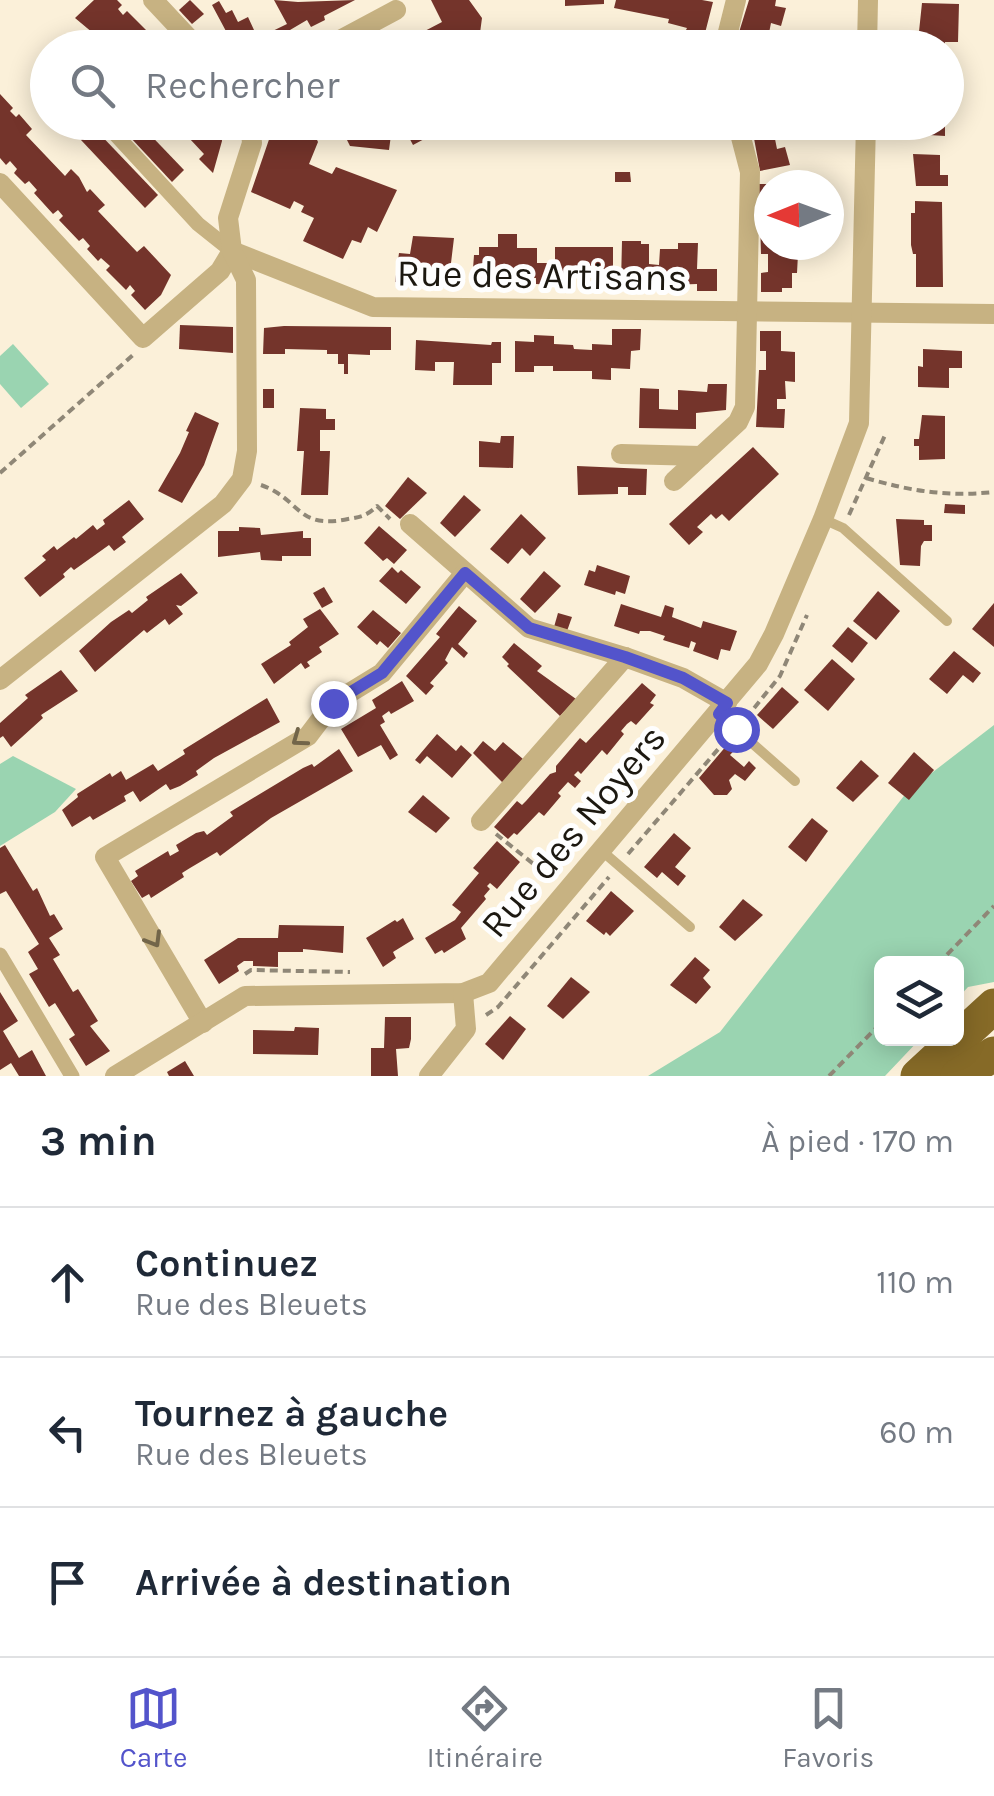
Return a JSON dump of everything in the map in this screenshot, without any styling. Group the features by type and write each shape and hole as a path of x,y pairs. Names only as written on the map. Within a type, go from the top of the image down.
{"highway":[{"path":"918,1076 994,1006"},
{"path":"958,1076 994,1054"}],"street":[{"path":"153,0 181,30"},
{"path":"728,30 736,0"},
{"path":"867,30 868,0"},
{"path":"359,30 396,10"},
{"path":"121,140 198,224 232,251"},
{"path":"0,680 223,504 242,479 247,451 246,280 232,251 228,218 252,140"},
{"path":"674,481 738,422 745,406 750,172 742,140"},
{"name":"Rue des Noyers","path":"463,993 489,983 723,708 758,664 774,634 859,424 866,140"},
{"path":"0,184 143,338 220,271 232,251"},
{"name":"Rue des Artisans","path":"232,251 374,307 994,314"},
{"path":"621,454 701,456"},
{"path":"410,524 529,628 683,678 723,708"},
{"path":"203,1022 104,858 308,736 333,703 382,673 465,573"},
{"path":"480,821 625,657"},
{"path":"0,955 72,1076"},
{"path":"123,1074 245,996 463,993 466,1030 429,1076"}],"lane":[{"path":"823,519 843,528 947,621"},
{"path":"723,708 795,781"},
{"path":"602,850 690,928"}],"path":[{"path":"0,473 132,357 143,338"},
{"path":"843,470 917,492 959,496 994,492"},
{"path":"242,479 273,490 308,519 326,524 368,516 376,506 402,528 410,524"},
{"path":"480,821 568,891"},
{"path":"946,956 994,906"},
{"path":"236,980 251,970 367,972"},
{"path":"829,1076 874,1030"}],"green space":[{"path":"13,344 49,384 21,408 0,384 0,356"},
{"path":"994,725 994,982 964,991 964,956 874,956 874,1046 913,1046 885,1076 648,1076 720,1032 907,792"},
{"path":"13,756 76,789 55,812 0,846 0,764"}],"building":[{"path":"94,0 117,0 123,15 127,11 146,30 89,30 75,18"},
{"path":"190,0 204,14 192,24 179,10"},
{"path":"274,0 355,0 311,27 307,20 290,30 275,30 287,24"},
{"path":"431,0 469,0 482,18 480,30 427,30 442,22"},
{"path":"565,0 604,0 604,4 565,6"},
{"path":"616,0 713,2 706,30 686,30 668,23 669,19 614,8"},
{"path":"749,0 776,0 775,6 786,8 781,26 771,23 770,30 740,30"},
{"path":"219,1 226,13 232,10 238,22 248,17 254,30 225,30 212,5"},
{"path":"922,3 959,4 958,30 919,30"},
{"path":"0,94 13,108 10,111 16,117 19,114 30,127 26,135 30,140 65,176 71,169 87,192 90,189 105,205 98,211 137,252 144,246 171,275 161,295 145,310 131,295 135,291 130,285 126,290 106,270 110,266 101,258 98,261 83,238 79,241 59,220 63,216 58,210 53,214 34,193 37,190 29,181 25,184 14,173 17,169 10,161 6,165 0,158"},
{"path":"81,140 105,140 158,195 145,208"},
{"path":"133,140 155,140 184,170 172,182"},
{"path":"191,140 222,140 213,173 199,159 204,154"},
{"path":"269,140 317,140 309,164 332,174 336,167 397,190 377,232 368,227 361,243 352,240 343,259 303,241 314,218 301,212 304,206 294,201 290,209 251,192"},
{"path":"347,140 390,140 389,150 350,146"},
{"path":"754,140 775,140 777,149 785,147 790,165 760,170"},
{"path":"913,154 940,155 940,175 948,175 948,186 916,186"},
{"path":"615,172 630,172 631,182 615,182"},
{"path":"915,201 942,202 943,287 916,287 916,254 911,245"},
{"path":"498,234 517,234 517,248 537,248 537,263 555,263 555,247 613,247 613,274 575,268 575,273 555,274 555,285 536,284 536,278 516,278 516,274 478,276 479,269 473,269 474,255 479,255 479,247 498,247"},
{"path":"413,236 454,238 448,288 395,282 399,253 410,254"},
{"path":"622,241 649,244 649,264 659,265 660,249 678,249 678,243 698,243 697,269 717,269 717,291 697,291 697,284 621,283"},
{"path":"768,260 798,260 792,288 761,292 761,273 768,272"},
{"path":"180,325 233,327 233,353 179,349"},
{"path":"391,327 391,350 370,350 370,355 348,354 348,374 344,374 344,364 338,364 338,354 327,354 327,350 285,349 285,354 263,354 264,328"},
{"path":"612,329 641,329 640,350 631,351 630,369 611,368 611,380 592,379 592,371 553,371 553,366 515,372 515,341 534,342 534,335 554,336 554,344 592,350 592,344 612,345"},
{"path":"760,331 781,331 781,351 795,352 795,382 785,381 786,399 777,399 777,409 785,409 784,428 756,427 759,370 766,370 766,351 760,351"},
{"path":"416,340 491,345 501,342 501,363 492,363 492,385 453,385 454,362 435,362 435,371 415,370"},
{"path":"923,349 962,351 962,368 949,368 949,388 918,387"},
{"path":"708,384 727,384 726,410 696,413 696,429 639,428 640,388 659,389 659,409 678,410 678,390 707,392"},
{"path":"263,389 274,389 274,408 263,408"},
{"path":"300,408 326,409 326,419 335,419 335,430 320,430 320,451 330,451 328,495 301,495 304,451 297,451"},
{"path":"195,412 219,423 204,465 182,503 158,491 180,453"},
{"path":"922,415 945,416 945,459 919,460 919,446 914,446 914,439 919,439"},
{"path":"501,436 514,436 513,468 479,467 479,441 500,443"},
{"path":"753,447 779,474 729,521 722,514 716,519 711,514 697,527 703,532 689,545 669,524"},
{"path":"577,466 647,469 646,495 628,495 628,487 618,487 618,494 578,495"},
{"path":"408,477 427,493 400,519 385,506"},
{"path":"464,495 481,510 455,537 440,523"},
{"path":"129,500 144,519 122,537 126,542 114,551 109,545 74,570 71,567 63,574 65,577 40,597 24,578 46,560 42,556 54,546 57,550 76,539 93,525 97,530 105,524 103,520"},
{"path":"945,504 965,505 965,514 944,513"},
{"path":"521,514 546,538 530,556 522,548 508,564 490,549"},
{"path":"896,519 924,520 924,525 932,525 932,541 924,541 921,546 920,566 900,565"},
{"path":"379,526 407,550 394,564 387,558 383,561 364,543"},
{"path":"239,527 260,528 261,535 303,531 303,538 311,538 311,556 282,556 282,561 261,560 260,552 218,557 218,531 239,531"},
{"path":"597,565 630,576 625,594 616,591 615,595 584,585 589,570 595,572"},
{"path":"392,567 421,587 406,604 379,581"},
{"path":"544,571 561,586 535,613 520,599"},
{"path":"181,573 198,593 181,606 176,605 183,614 169,625 165,619 147,633 144,630 95,672 79,651 111,622 129,610 132,613 148,600 146,597"},
{"path":"324,587 333,602 322,608 313,593"},
{"path":"878,591 900,611 876,640 853,621"},
{"path":"994,603 994,647 972,629"},
{"path":"621,604 661,617 665,605 674,608 672,617 701,628 703,621 737,631 730,651 721,649 718,660 693,651 696,643 691,641 689,648 663,640 665,636 650,631 639,634 614,626"},
{"path":"459,606 477,621 458,644 468,653 464,658 452,647 445,660 448,663 430,683 434,686 426,695 406,676 440,637 436,634"},
{"path":"320,609 339,634 319,647 322,652 307,662 310,666 305,669 301,663 274,684 261,664 291,645 289,642 308,627 303,619"},
{"path":"373,610 401,633 388,648 380,641 377,645 357,627"},
{"path":"558,613 572,617 567,631 554,627"},
{"path":"848,627 868,643 852,663 832,646"},
{"path":"514,643 542,666 537,671 576,699 560,716 507,666 502,657"},
{"path":"954,651 981,673 973,683 963,675 947,694 929,679"},
{"path":"832,659 855,679 828,711 804,690"},
{"path":"61,670 78,691 41,715 43,718 11,747 3,736 0,738 0,723 28,698 25,695"},
{"path":"402,681 414,701 391,714 389,711 382,716 385,722 380,725 398,755 390,760 381,745 358,757 341,729 376,708 372,700"},
{"path":"642,683 656,695 650,703 654,705 636,725 631,721 627,724 607,755 602,750 581,774 578,771 574,775 581,781 575,788 568,782 544,816 539,812 517,835 514,833 508,839 494,827 517,801 522,805 556,772 556,766 580,738 586,743"},
{"path":"782,687 799,702 773,729 757,715"},
{"path":"267,698 280,722 214,758 180,786 170,790 166,784 140,802 133,791 124,796 126,801 72,827 62,810 77,794 110,773 112,777 121,771 126,780 153,764 158,771 185,754 183,750"},
{"path":"437,734 456,751 461,745 472,755 452,778 427,756 420,764 415,760"},
{"path":"733,738 740,744 730,755 744,767 749,761 756,768 745,781 735,774 729,780 732,789 727,795 714,795 699,778"},
{"path":"483,741 495,751 503,742 523,759 503,783 473,753"},
{"path":"339,749 353,771 271,818 220,856 217,852 182,873 184,877 151,898 149,894 142,898 131,881 138,876 135,871 168,851 170,856 179,851 176,845 196,833 204,831 207,835 233,816 230,812 303,768 312,764 314,767"},
{"path":"914,752 934,770 909,800 888,783"},
{"path":"861,760 879,776 853,802 836,788"},
{"path":"423,795 450,818 436,833 408,812"},
{"path":"812,818 828,831 806,862 788,847"},
{"path":"674,833 691,848 675,867 686,876 678,886 662,872 657,878 644,867"},
{"path":"497,841 520,862 497,889 490,883 487,886 490,889 486,899 461,928 466,939 444,953 442,950 435,954 425,938 461,912 452,905 479,873 473,868"},
{"path":"5,845 33,891 37,888 50,916 54,914 63,929 49,938 60,955 53,959 73,992 78,989 98,1021 90,1026 110,1051 86,1066 69,1039 75,1035 55,1003 49,1007 29,974 38,969 28,952 39,944 6,891 0,894 0,848"},
{"path":"611,891 634,911 610,936 586,921"},
{"path":"743,899 763,915 735,941 719,927"},
{"path":"403,918 414,939 393,952 396,958 383,967 366,938"},
{"path":"279,925 344,926 343,953 303,949 278,952 278,967 253,966 253,961 244,961 237,966 239,971 219,984 204,960 238,938 278,938"},
{"path":"695,957 710,970 703,978 711,987 696,1004 670,985"},
{"path":"571,977 590,992 563,1019 547,1006"},
{"path":"0,992 18,1021 3,1031 19,1058 32,1050 46,1076 19,1076 11,1063 0,1070"},
{"path":"510,1016 526,1029 503,1060 485,1044"},
{"path":"385,1017 411,1017 409,1048 396,1049 398,1076 371,1076 371,1048 384,1048"},
{"path":"295,1027 319,1028 318,1055 253,1054 253,1030 294,1031"},
{"path":"185,1061 194,1076 169,1076 167,1072"}],"route":[{"path":"333,703 382,673 465,573 529,628 683,678 727,703 719,714 736,729"}]}
